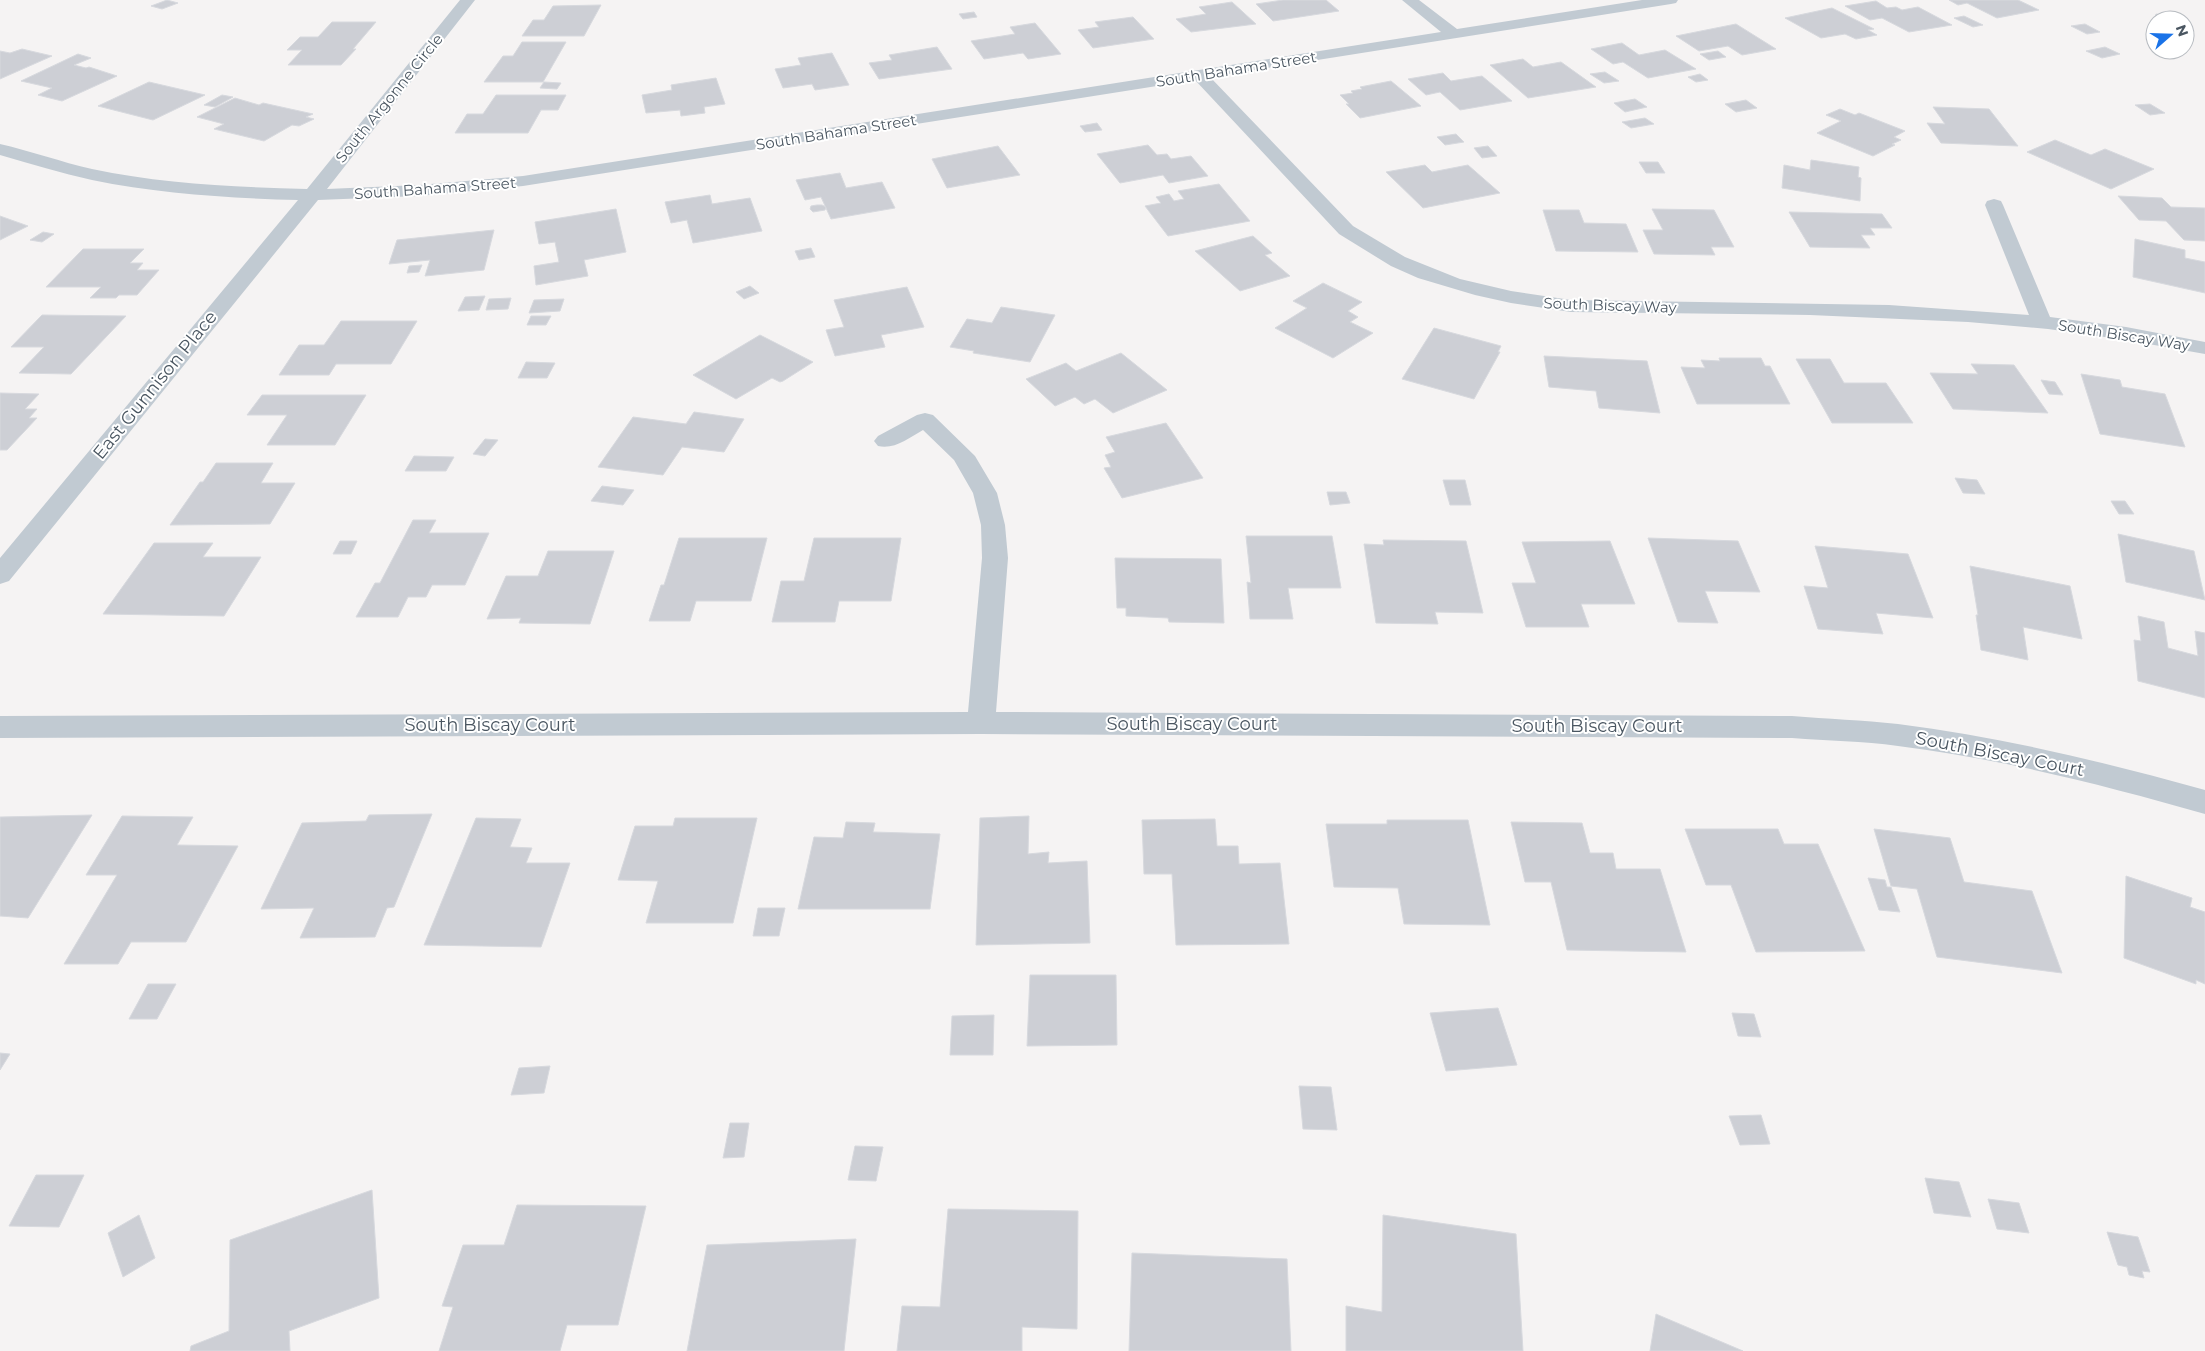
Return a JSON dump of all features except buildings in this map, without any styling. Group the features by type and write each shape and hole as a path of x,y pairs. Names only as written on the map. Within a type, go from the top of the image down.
{"street":[{"name":"South Argonne Circle","path":"311,196 468,0"},
{"path":"1409,0 1454,34"},
{"name":"South Bahama Street","path":"0,149 104,177 164,187 229,193 311,196 373,195 448,190 523,182 1671,0"},
{"name":"South Biscay Way","path":"1199,75 1346,230 1370,248 1410,268 1460,286 1514,299 1571,306 1959,314 2042,322 2205,348"},
{"name":"East Gunnison Place","path":"0,575 311,196"},
{"name":"South Biscay Way","path":"1994,205 2042,322"},
{"path":"886,441 925,420 962,456 985,493 993,525 995,558 980,724"},
{"name":"South Biscay Court","path":"0,727 980,724 1792,727 1896,735 2005,752 2118,777 2205,802"}]}
